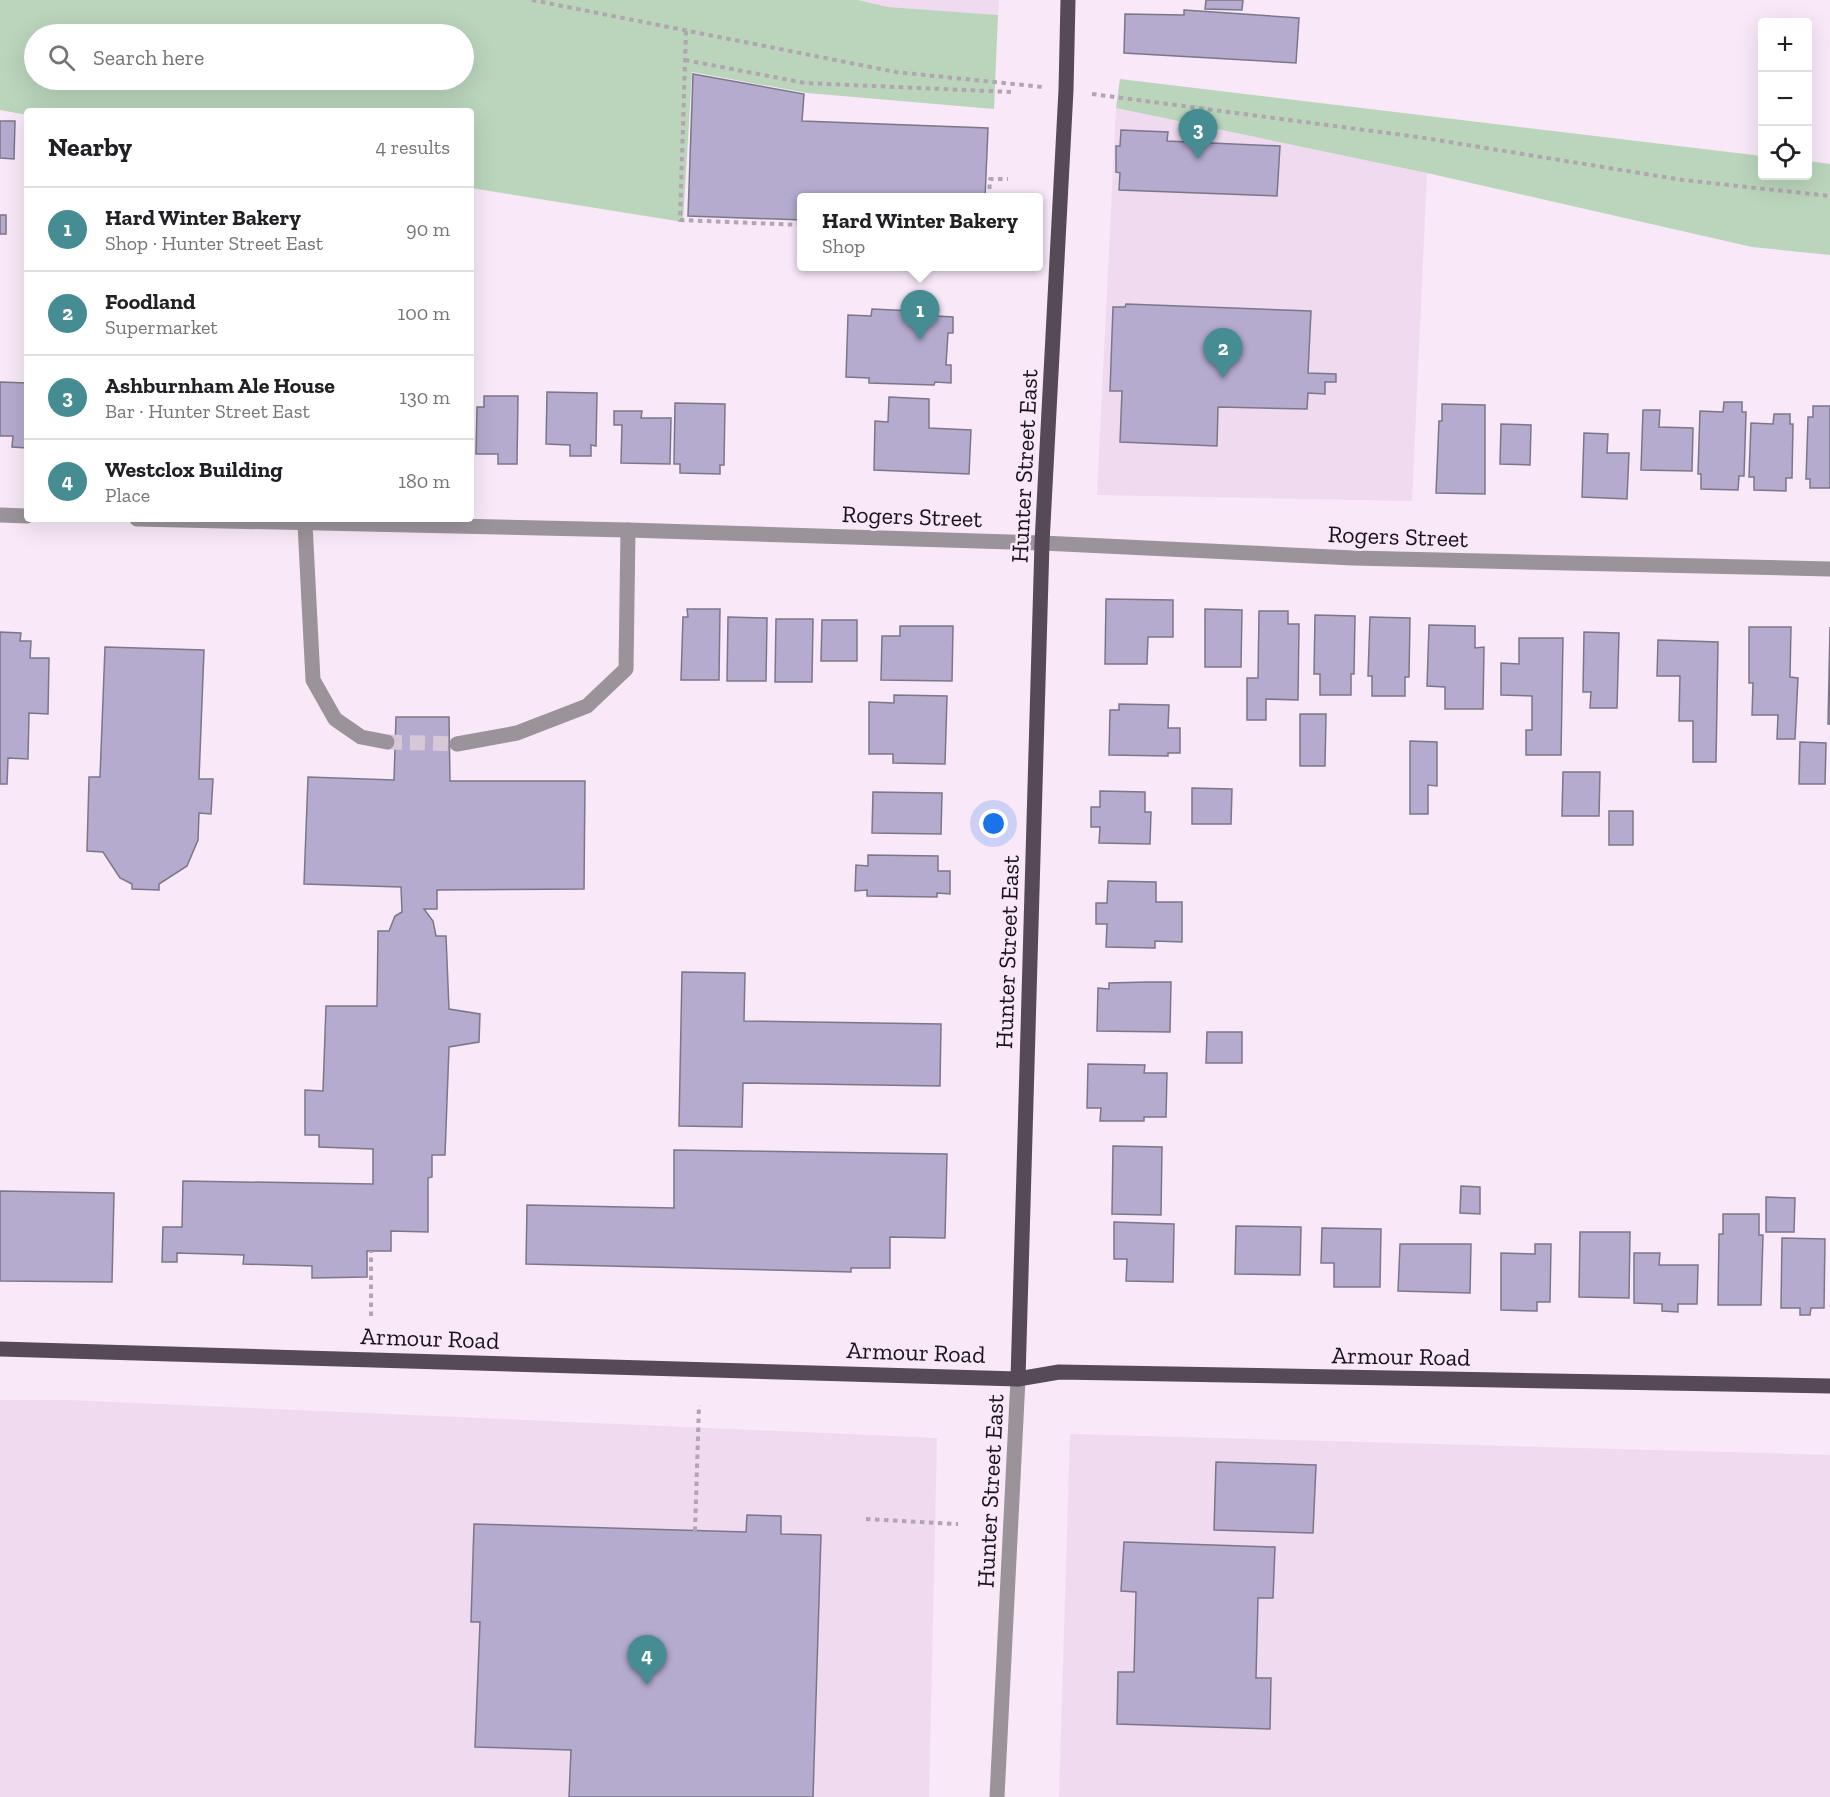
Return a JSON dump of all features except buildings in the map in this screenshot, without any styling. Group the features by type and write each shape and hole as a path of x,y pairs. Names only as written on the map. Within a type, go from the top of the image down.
{"main road":[{"name":"Hunter Street East","path":"1018,1379 1042,543 1066,90 1068,0"},
{"name":"Armour Road","path":"0,1349 1018,1379 1059,1372 1830,1386"}],"street":[{"path":"0,515 24,516"},
{"name":"Rogers Street","path":"238,522 628,530 1042,543 1353,558 1830,568"},
{"path":"305,524 313,680 335,719 361,737 387,741"},
{"path":"457,744 517,733 587,706 626,669 628,530"},
{"name":"Hunter Street East","path":"997,1797 1018,1379"}],"path":[{"path":"532,0 896,72 1066,90 1418,136 1683,180 1830,196"},
{"path":"686,31 680,220 797,225"},
{"path":"685,60 805,82 1011,92"},
{"path":"989,193 990,178 1008,179"},
{"path":"371,1251 371,1316"},
{"path":"696,1531 699,1405"},
{"path":"866,1519 958,1524"}],"shaded area":[{"path":"858,0 999,0 998,15 888,7"},
{"path":"1116,108 1427,173 1412,501 1097,495"},
{"path":"0,1400 67,1400 937,1438 929,1797 0,1797"},
{"path":"1070,1434 1830,1455 1830,1797 1059,1797"}],"green space":[{"path":"0,0 858,0 888,7 998,15 994,109 807,93 692,72 683,222 474,188 474,108 24,108 24,114 0,110"},
{"path":"1120,79 1758,156 1758,180 1812,180 1812,162 1830,164 1830,255 1752,247 1427,173 1116,108"}],"tunnel":[{"path":"387,742 457,744"}],"place":[{"name":"Ashburnham Ale House","path":"1198,159"},
{"name":"Hard Winter Bakery","path":"920,340"},
{"name":"Foodland","path":"1223,378"},
{"name":"Westclox Building","path":"647,1685"}]}
